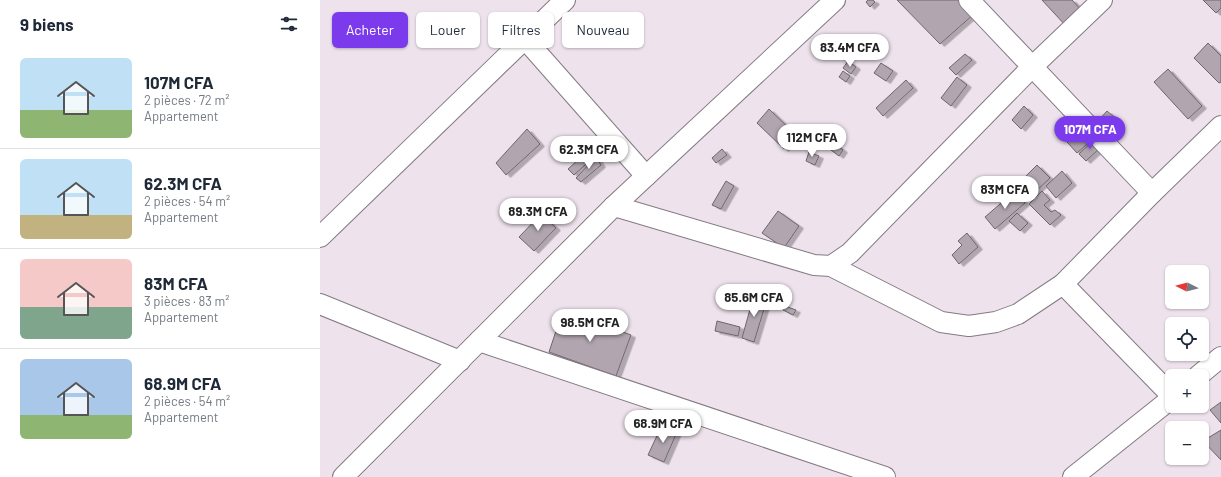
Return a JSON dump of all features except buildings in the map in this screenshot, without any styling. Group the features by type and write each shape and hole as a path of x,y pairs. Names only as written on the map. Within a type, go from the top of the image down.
{"street":[{"path":"553,12 565,0"},
{"path":"343,477 614,206 835,0"},
{"path":"969,0 1152,193"},
{"path":"831,266 850,253 1032,67 1102,0"},
{"path":"320,237 516,48"},
{"path":"533,48 646,176"},
{"path":"614,206 814,265 831,266 941,322 969,326 996,322 1018,314 1063,284 1152,193 1221,126"},
{"path":"1063,284 1165,390"},
{"path":"320,304 460,361"},
{"path":"479,341 885,477"},
{"path":"1206,369 1221,357"},
{"path":"1073,477 1165,403"}]}
